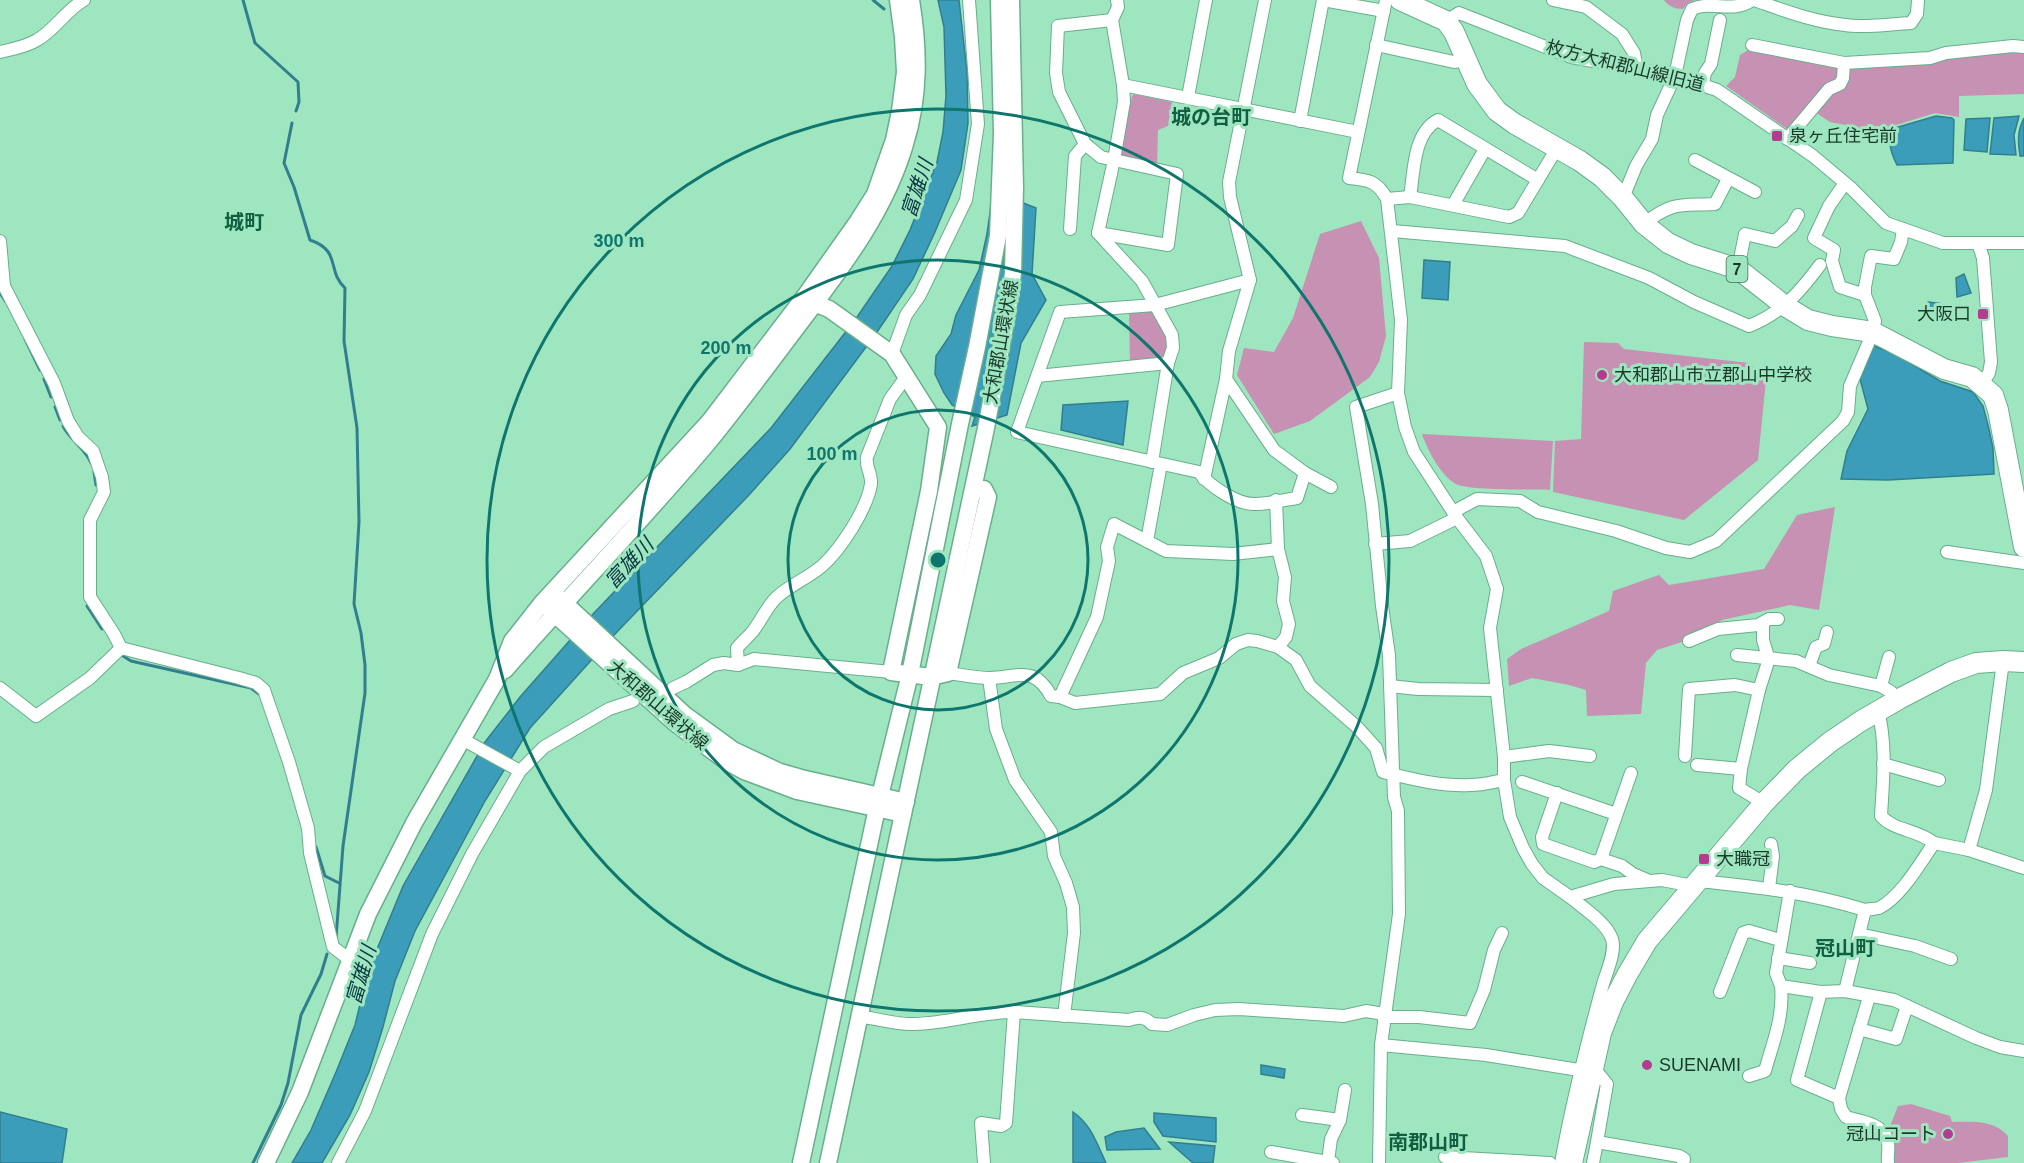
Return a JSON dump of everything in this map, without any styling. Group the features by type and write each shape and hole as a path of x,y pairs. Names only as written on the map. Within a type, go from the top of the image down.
{"main road":[{"path":"818,307 869,203 888,158 900,111 905,72 898,0"},
{"path":"266,1163 300,1092 368,914 414,823 468,742 512,641 554,603 709,422 818,307 885,198 906,143 913,113 918,74 911,0"},
{"name":"大和郡山環状線","path":"828,1163 986,428 1007,316 1013,273 999,0"},
{"name":"大和郡山環状線","path":"801,1163 878,802 910,674 1008,188 1011,0"},
{"path":"1390,4 1446,21"},
{"name":"7","path":"1446,21 1454,32 1477,84 1497,111 1602,177 1644,224 1668,243 1690,254 1738,269 1785,306 1808,320 1874,332 1944,369 1972,377 1982,384"},
{"path":"818,307 888,357 904,374 938,427 933,478 891,672 932,677 948,673 988,497 969,485"},
{"path":"1982,384 1993,395 1998,410 2024,547"},
{"name":"大和郡山環状線","path":"554,603 612,656 675,723 726,761 765,780 797,791 878,802 904,808"},
{"path":"1572,1163 1588,1070 1613,1002 1647,941 1764,803 1797,769 1830,742 1899,699 1951,672 1976,663 2024,662"}],"street":[{"path":"0,52 38,40 54,27 72,7 84,0"},
{"path":"888,357 906,315 921,295 966,200 978,124 969,0"},
{"path":"1098,233 1124,102 1112,20 1118,7 1117,0"},
{"path":"1188,97 1206,0"},
{"path":"1204,479 1226,379 1229,351 1250,280 1230,197 1229,182 1265,0"},
{"path":"1300,121 1323,0 1390,4 1376,45 1350,177 1368,180 1380,187 1387,200 1401,320 1398,393 1405,427 1414,452 1455,515 1486,556 1497,590 1490,628 1504,757 1504,780 1510,817 1522,848 1543,878 1598,921 1613,942 1588,1070 1561,1163"},
{"path":"1553,0 1586,7 1622,34 1634,53 1637,69"},
{"path":"1623,198 1636,166 1652,140 1657,115 1675,76 1687,20 1692,9 1700,5 1742,7 1753,0 1811,19 1866,26 1911,23 1917,14 1918,0"},
{"name":"枚方大和郡山線旧道","path":"1446,21 1459,13 1571,57 1675,76 1703,84 1717,90 1845,183 1886,223 1943,243 2024,243"},
{"path":"1098,233 1168,245 1177,174 1101,157 1085,144 1059,92 1056,73 1058,26 1112,20"},
{"path":"1703,84 1705,73 1711,64 1720,20"},
{"path":"1376,45 1454,62 1466,60"},
{"path":"1752,45 1844,63 1929,58 1956,52 2013,46 2024,47"},
{"path":"1787,139 1829,89 1840,84 1843,78 1844,63"},
{"path":"1123,85 1358,132"},
{"path":"1410,197 1419,141 1430,124 1438,120 1538,180"},
{"path":"1070,228 1075,156 1085,144"},
{"path":"1387,200 1410,197 1509,217 1518,213 1557,148"},
{"path":"1453,205 1485,149"},
{"path":"1695,160 1755,192"},
{"path":"1644,224 1656,214 1673,206 1714,204 1728,179"},
{"path":"1845,183 1828,206 1814,238 1834,250 1832,261 1840,287 1865,295"},
{"path":"1738,269 1745,234 1775,241 1792,226 1798,215"},
{"path":"1375,544 1410,541 1455,515 1477,499 1520,501 1538,512 1616,531 1666,548 1690,552 1716,541 1843,421 1848,412 1850,386 1874,332 1875,321 1865,295 1871,256 1894,259 1901,242 1903,229"},
{"path":"1392,231 1565,246 1649,278 1694,302 1749,326 1768,318 1785,306 1799,293 1820,265"},
{"path":"1098,233 1142,281 1172,335 1173,348 1168,363 1147,541"},
{"path":"0,241 4,286 54,383 68,421 78,437 93,451 102,477 104,492 90,520 90,597 121,648 239,678 256,683 264,690 289,762 308,828 309,853 333,947 350,960"},
{"path":"1978,243 1983,258 1991,362 1989,373 1982,384"},
{"path":"1250,280 1155,305 1060,312 1017,432 1199,472 1204,479 1229,497 1253,505 1297,498 1305,473"},
{"path":"1037,376 1168,363"},
{"path":"738,665 737,648 750,634 772,602 821,567 834,554 848,533 871,485 866,463 867,457 890,399 904,374"},
{"path":"1226,379 1274,450 1305,473 1331,487"},
{"path":"1378,1163 1381,1045 1399,914 1399,838 1398,811 1394,797 1389,655 1372,504 1356,407 1398,393"},
{"path":"1276,501 1278,549 1285,577 1283,601 1289,624 1286,637 1278,647"},
{"path":"1060,697 1097,617 1109,561 1107,547 1114,524 1166,551 1233,554 1278,549"},
{"path":"1947,552 2024,563"},
{"path":"1689,641 1718,628 1778,619"},
{"path":"1763,623 1763,640 1768,657 1741,769 1739,788 1764,803"},
{"path":"1809,666 1816,647 1824,644 1827,632"},
{"path":"948,673 989,678 1034,676 1044,684 1051,696 1075,703 1160,694 1184,673 1219,658 1236,644 1248,640 1257,641 1278,647 1296,660 1310,686 1357,727 1376,748 1383,772 1404,778 1456,785 1504,780"},
{"path":"0,688 36,716 90,678 121,648"},
{"path":"1737,655 1796,661 1829,675 1881,686 1899,699"},
{"path":"1881,686 1889,657"},
{"path":"673,688 713,665 724,663 738,665 754,659 891,672"},
{"path":"1970,850 1986,790 2003,661"},
{"path":"989,678 996,729 1015,780 1051,832 1054,856 1066,883 1073,907 1074,933 1064,1016"},
{"path":"1390,686 1418,689 1497,690"},
{"path":"1685,756 1689,689 1735,686 1759,690"},
{"path":"338,1163 365,1111 432,934 472,854 520,771 544,747 609,709 633,701"},
{"path":"1878,711 1883,730 1881,816 1886,821 1934,843 1970,850 2024,868"},
{"path":"468,742 520,771"},
{"path":"1504,757 1549,751 1590,756"},
{"path":"1883,764 1940,780"},
{"path":"1697,765 1741,769"},
{"path":"1601,859 1630,773"},
{"path":"1522,782 1616,814"},
{"path":"1557,793 1542,837 1543,844 1594,862 1601,859 1622,866 1648,881"},
{"path":"1570,897 1614,884 1662,880 1769,888 1830,899 1865,910 1879,908 1892,898 1934,843"},
{"path":"1769,888 1773,856 1771,844"},
{"path":"1749,1076 1765,1071 1779,1027 1783,1000 1776,973 1790,891"},
{"path":"1845,991 1865,910"},
{"path":"1720,992 1743,933 1749,931 1780,940"},
{"path":"859,1016 913,1024 1014,1011 1129,1020 1139,1017 1147,1019 1152,1024 1167,1025 1215,1010 1239,1009 1344,1016 1366,1011 1384,1015 1470,1023 1484,990 1494,950 1502,933"},
{"path":"1859,934 1915,946 1951,959"},
{"path":"1778,958 1810,963"},
{"path":"1781,986 1821,992 1845,991 1894,1000 1976,1038 2000,1047 2024,1051"},
{"path":"1821,992 1797,1080 1839,1098"},
{"path":"1869,997 1839,1098 1846,1117 1882,1130 1888,1140 1888,1163"},
{"path":"1859,1029 1896,1040 1907,1006"},
{"path":"984,1163 981,1124 1000,1126 1006,1123 1014,1011"},
{"path":"1381,1045 1486,1055 1588,1070 1607,1084 1593,1163"},
{"path":"1277,1156 1330,1162 1331,1139 1340,1120 1345,1090"},
{"path":"1302,1115 1340,1120"},
{"path":"1597,1142 1679,1156 1684,1159 1683,1163"},
{"path":"1444,1157 1550,1163"}],"shaded area":[{"path":"1664,0 1695,0 1683,9 1672,7"},
{"path":"1748,50 1855,68 2018,51 2024,52 2024,94 1959,96 1959,117 1935,113 1893,126 1888,133 1830,122 1812,110 1797,136 1726,86 1735,77 1740,55"},
{"path":"1134,94 1172,102 1168,126 1158,130 1157,167 1122,156 1120,152"},
{"path":"1361,221 1379,258 1386,336 1379,362 1370,377 1310,421 1274,434 1237,375 1244,348 1274,352 1293,318 1320,234"},
{"path":"1150,310 1170,342 1167,352 1160,361 1130,364 1129,312"},
{"path":"1584,342 1618,343 1624,349 1749,363 1766,380 1758,460 1684,520 1553,492 1555,441 1581,439"},
{"path":"1422,434 1553,441 1550,490 1487,489 1456,484 1440,469"},
{"path":"1835,507 1819,610 1790,605 1722,620 1685,641 1657,650 1646,663 1641,714 1587,716 1586,690 1569,685 1532,678 1509,686 1507,659 1521,649 1609,611 1613,591 1659,575 1669,585 1764,569 1797,515"},
{"name":"冠山コート","path":"1911,1104 1950,1116 1952,1122 1975,1122 1996,1127 2008,1136 2008,1157 1958,1163 1890,1163 1889,1129 1898,1106"}],"water":[{"path":"938,0 959,0 967,72 968,123 961,170 913,279 875,335 790,449 749,495 615,634 530,728 485,801 415,931 395,981 369,1072 350,1115 322,1163 292,1163 311,1130 355,1025 368,971 403,886 485,742 520,697 593,614 771,428 855,320 892,266 910,230 937,162 943,132 946,96 944,27"},
{"path":"1936,116 1954,120 1953,163 1897,165 1890,142 1895,128"},
{"path":"2019,116 2014,135 2016,155 1990,154 1994,118"},
{"path":"1990,118 1987,152 1964,150 1966,119"},
{"path":"2024,118 2024,156 2020,156 2020,127"},
{"path":"993,191 1036,208 1032,274 1046,300 1021,343 1007,415 972,426 975,417 952,405 944,393 935,374 936,356 951,334 956,315 979,270"},
{"path":"1424,260 1450,262 1448,300 1422,298"},
{"path":"1964,274 1971,293 1957,297 1956,278"},
{"path":"1928,302 1943,304 1944,315 1927,312"},
{"path":"1874,346 1895,354 1940,381 1973,392 1983,406 1988,425 1993,448 1994,474 1888,480 1841,479 1847,451 1868,409 1860,379"},
{"path":"1128,401 1123,445 1061,430 1063,405"},
{"path":"1261,1065 1285,1069 1284,1078 1261,1074"},
{"path":"0,1112 67,1129 62,1163 0,1163"},
{"path":"1073,1112 1089,1128 1106,1163 1073,1163"},
{"path":"1154,1113 1216,1118 1216,1142 1163,1136 1154,1122"},
{"path":"1144,1128 1160,1149 1107,1150 1105,1137 1116,1132"},
{"path":"1169,1142 1215,1146 1213,1163 1193,1163"}],"waterway":[{"path":"243,0 255,43 298,82 299,102 296,111"},
{"path":"873,0 884,9"},
{"path":"292,123 284,163 310,240 320,244 330,255 339,281 345,288 344,341 357,428 359,522 354,604 365,665 365,693 343,846 336,938"},
{"path":"0,293 6,302"},
{"path":"25,339 40,370"},
{"path":"44,379 51,397"},
{"path":"55,407 60,420"},
{"path":"63,426 91,463"},
{"path":"94,472 96,485"},
{"path":"87,606 102,629"},
{"path":"120,654 131,661 251,688 259,694"},
{"path":"316,847 325,876 339,883"},
{"path":"253,1163 281,1105 288,1083 301,1015 321,974 327,954"}],"place":[{"name":"泉ヶ丘住宅前","path":"1777,136"},
{"name":"大阪口","path":"1983,314"},
{"name":"大和郡山市立郡山中学校","path":"1602,375"},
{"name":"大職冠","path":"1704,859"},
{"name":"SUENAMI","path":"1647,1065"},
{"name":"冠山コート","path":"1948,1134"}],"district":[{"name":"城の台町","path":"1211,117"},
{"name":"城町","path":"244,222"},
{"name":"冠山町","path":"1845,948"},
{"name":"南郡山町","path":"1428,1142"}],"water label":[{"name":"富雄川","path":"917,188"},
{"name":"富雄川","path":"629,563"},
{"name":"富雄川","path":"361,975"}]}
